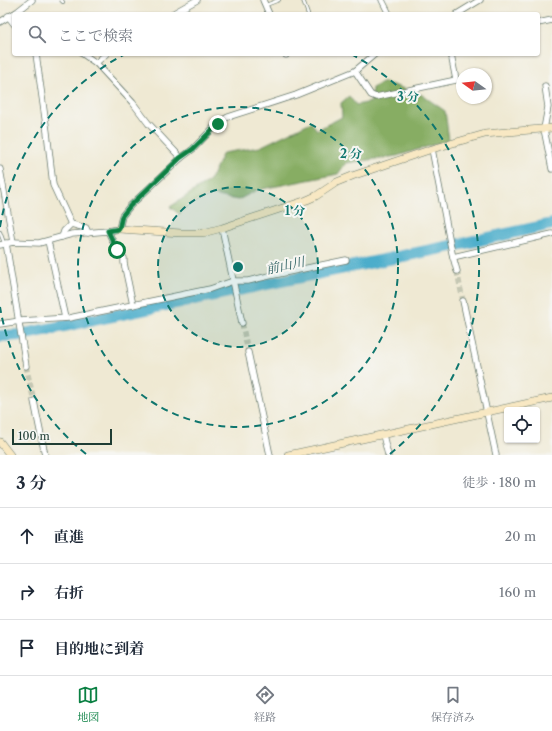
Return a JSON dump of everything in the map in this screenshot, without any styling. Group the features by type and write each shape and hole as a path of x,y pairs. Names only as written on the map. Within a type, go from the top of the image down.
{"street":[{"path":"18,12 32,0"},
{"path":"176,12 197,0"},
{"path":"382,0 388,12"},
{"path":"460,12 480,0"},
{"path":"264,2 268,12"},
{"path":"0,22 12,14"},
{"path":"8,16 12,21"},
{"path":"540,23 552,20"},
{"path":"36,56 53,185 71,224"},
{"path":"86,56 96,62 180,158"},
{"path":"96,62 104,56"},
{"path":"119,229 122,216 130,206 180,158 193,149 218,124 228,117 296,95 354,71 373,56"},
{"path":"354,71 371,95 376,97 456,80 450,56"},
{"path":"545,86 548,107 544,129 552,169"},
{"path":"4,242 31,243 48,241 72,234 119,229 191,233 203,232 222,228 307,200 316,196 337,182 432,149 485,134 552,128"},
{"path":"432,149 457,271"},
{"path":"0,169 4,242 20,322 26,366"},
{"path":"71,224 86,228 88,233"},
{"path":"62,236 64,231 71,224"},
{"path":"222,228 242,323"},
{"path":"108,231 117,250 124,258 133,305"},
{"path":"453,255 552,234"},
{"path":"48,241 65,318"},
{"path":"0,324 69,318 346,260"},
{"path":"463,301 496,455"},
{"path":"248,352 270,455"},
{"path":"288,455 552,398"},
{"path":"34,401 45,455"},
{"path":"383,435 388,455"},
{"path":"0,442 10,455"}],"lane":[{"path":"264,2 279,0"},
{"path":"303,0 307,12"},
{"path":"0,232 4,242"}],"green space":[{"path":"384,82 422,95 445,111 449,140 397,156 346,163 338,174 257,190 238,200 212,195 188,205 179,214 170,207 210,180 223,153 260,147 311,122 317,130 342,117 341,103 349,96 356,105 371,102 372,88"}],"waterway":[{"name":"前山川","path":"0,336 20,335 552,224"}],"tunnel":[{"path":"457,271 463,301"},
{"path":"242,323 248,352"},
{"path":"26,366 34,401"}],"route":[{"path":"117,250 108,231 119,229 122,216 130,206 180,158 193,149 218,124"}]}
